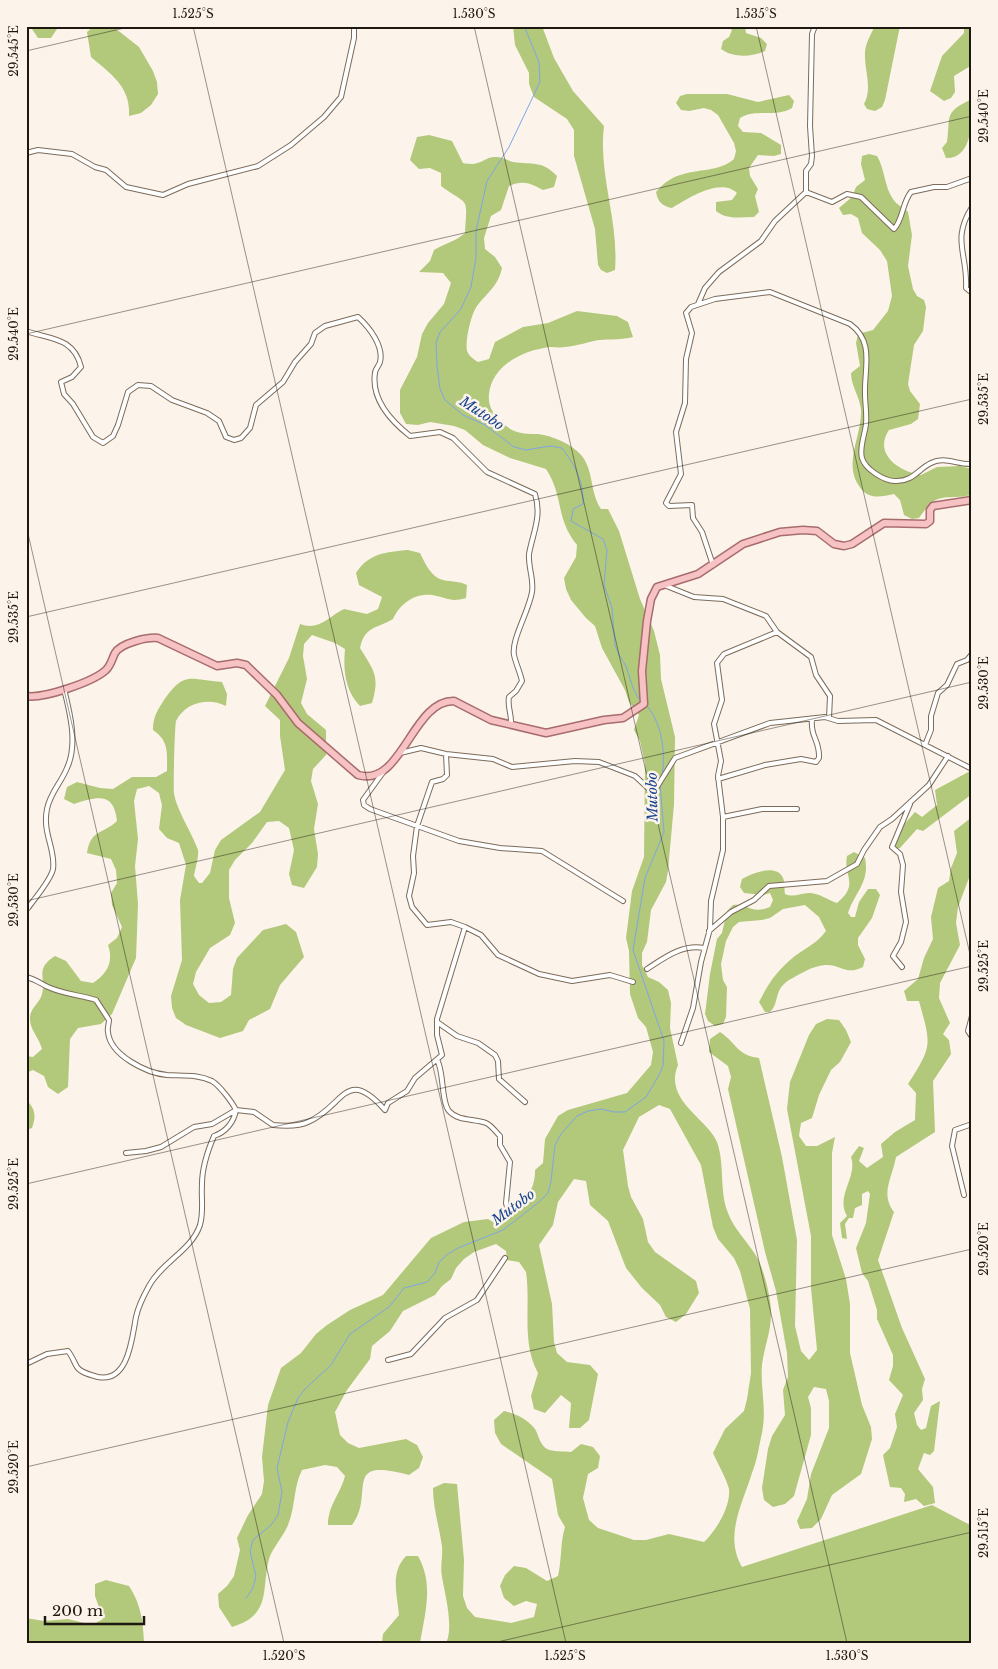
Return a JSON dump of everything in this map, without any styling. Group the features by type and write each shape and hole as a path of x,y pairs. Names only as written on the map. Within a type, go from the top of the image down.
{"main road":[{"path":"28,695 80,686 98,676 110,665 115,653 122,646 149,638 158,638 217,666 237,663 246,665 277,695 298,723 358,775 369,776 386,769 430,713 448,701 454,701 491,720 549,733 604,720 623,718 644,704 642,671 647,621 654,590 662,584 698,574 713,566 743,544 780,532 810,529 818,531 839,546 848,546 884,523 926,524 930,521 930,510 933,506 972,500"}],"street":[{"path":"26,153 38,150 72,154 112,174 126,187 163,195 188,184 258,166 291,145 324,118 341,97 354,38 354,26"},
{"path":"698,304 705,288 714,276 761,242 775,221 806,192 806,171 811,164 812,156 810,126 812,34 815,26"},
{"path":"806,192 832,202 847,194 861,197 894,228 899,221 902,204 911,192 934,187 947,187 972,178"},
{"path":"972,207 960,232 966,288 972,293"},
{"path":"713,566 702,532 693,518 692,505 669,506 666,503 682,474 676,432 685,403 686,360 692,333 686,313 687,310 698,304 715,299 770,292 850,324 859,331 864,343 867,373 865,394 867,407 862,458 866,466 884,478 894,481 914,477 928,464 944,459 972,464"},
{"path":"26,331 47,334 78,356 81,367 72,377 61,382 64,394 73,404 93,437 103,443 112,436 118,425 128,392 138,385 150,386 172,400 207,412 218,421 226,437 234,440 241,438 250,428 256,406 283,382 295,362 311,344 315,333 324,326 358,317 367,326 379,348 380,361 375,372 376,384 383,408 391,419 410,436 440,432 454,438 487,472 535,494 538,504 537,529 530,553 529,566 532,590 526,617 515,640 514,655 522,681 516,691 509,696 507,706 512,718 511,725"},
{"path":"662,584 694,597 723,599 766,616 778,632 811,657 816,675 830,696 829,718"},
{"path":"681,1043 692,1008 709,931 711,901 723,850 723,817 718,779 721,761 715,719 722,700 717,667 719,658 778,632"},
{"path":"925,745 931,730 931,716 938,692 947,685 957,664 967,660 972,654"},
{"path":"28,908 49,879 53,869 51,850 46,834 47,808 50,797 69,766 72,742 71,718 64,689"},
{"path":"399,753 418,747 446,754 493,759 512,767 575,761 599,762 635,776 649,789 655,790 672,760 770,723 783,720 829,718 838,721 876,720 972,769"},
{"path":"718,779 765,765 801,759 816,762 819,758 818,744 811,732 812,720"},
{"path":"446,754 446,775 443,779 432,782 417,826 413,856 414,877 409,896 412,907 427,925 451,922 465,926 486,939 498,955 539,974 572,981 610,975 633,982"},
{"path":"709,931 731,912 754,900 769,886 827,881 857,864 880,827 892,819 929,784 948,756"},
{"path":"386,769 363,800 364,806 376,812 475,844 542,851 623,901"},
{"path":"902,967 893,956 901,942 906,922 901,892 903,865 900,854 892,847 910,802"},
{"path":"723,817 762,809 796,809"},
{"path":"126,1153 146,1151 161,1146 194,1127 212,1124 236,1110 254,1112 273,1126 310,1122 332,1107 339,1097 350,1090 362,1090 373,1096 385,1110 388,1103 407,1091 414,1078 437,1060 442,1052 437,1035 437,1022 465,926"},
{"path":"647,970 674,952 694,947 704,948"},
{"path":"26,977 69,994 96,1000 109,1020 108,1032 112,1043 120,1053 142,1067 165,1075 190,1075 214,1082 236,1110 234,1120 221,1134 214,1136 209,1148 202,1183 204,1202 200,1226 194,1237 150,1284 136,1316 129,1355 123,1366 114,1373 102,1378 90,1375 78,1369 68,1351 47,1354 26,1364"},
{"path":"972,1016 968,1031 972,1037"},
{"path":"437,1022 457,1036 484,1046 495,1055 498,1060 499,1080 525,1102"},
{"path":"437,1060 440,1064 441,1084 445,1091 444,1105 449,1112 457,1117 488,1124 500,1136 500,1145 510,1162 506,1203 509,1216"},
{"path":"964,1195 952,1146 952,1134 955,1130 972,1124"},
{"path":"388,1360 411,1354 445,1318 477,1300 505,1258"}],"green space":[{"path":"30,26 59,26 51,38 38,38"},
{"path":"94,26 111,26 120,32 139,47 153,71 157,82 158,94 151,105 141,113 129,116 127,97 123,89 112,75 91,57 87,32"},
{"path":"513,26 542,26 554,58 573,91 604,126 604,162 614,234 615,270 607,273 601,270 598,265 595,229 574,156 574,130 567,119 534,97 529,84 529,73 515,45"},
{"path":"726,26 745,26 746,33 761,38 767,44 765,51 743,56 731,54 721,49 723,41 729,37 732,30"},
{"path":"875,26 900,26 885,100 882,107 875,111 867,109 864,104 868,92 865,50"},
{"path":"964,26 972,26 972,65 954,76 955,92 951,98 944,101 930,91 942,56 964,33"},
{"path":"687,94 727,94 758,102 789,95 794,101 792,108 786,111 752,114 740,118 738,126 743,132 761,133 781,145 781,154 774,156 758,155 749,168 750,176 758,189 755,196 759,212 754,217 729,217 716,211 716,202 732,200 737,193 722,187 704,191 672,208 663,205 658,198 656,192 675,177 685,173 716,168 734,159 736,151 734,143 718,115 704,108 689,111 681,110 676,103 680,96"},
{"path":"972,99 970,136 967,145 962,152 946,158 942,148 947,142 950,116 956,108"},
{"path":"429,135 452,141 463,163 475,164 492,157 499,157 513,162 541,165 557,176 554,187 543,190 526,183 509,186 501,210 491,216 484,238 485,249 495,257 502,268 495,284 477,306 473,315 467,347 471,357 478,362 489,359 495,342 523,327 548,323 577,311 617,316 628,322 633,337 599,340 574,346 550,347 520,356 503,367 496,375 491,384 489,400 495,415 512,430 521,433 544,435 556,439 568,444 582,456 586,462 598,503 601,509 608,509 619,531 640,599 654,631 660,655 661,679 675,737 674,804 666,882 651,910 647,942 642,953 642,965 648,977 659,982 668,990 671,1003 670,1028 678,1065 675,1077 676,1089 681,1099 705,1125 717,1142 721,1159 725,1205 733,1224 755,1254 760,1265 765,1277 771,1310 770,1326 762,1365 764,1407 762,1433 755,1464 736,1520 735,1544 737,1555 742,1567 932,1505 972,1526 972,1643 446,1643 449,1620 441,1573 442,1546 433,1488 444,1483 457,1484 464,1560 463,1596 467,1608 475,1617 511,1623 534,1617 537,1604 526,1601 514,1606 504,1598 500,1586 505,1575 514,1566 526,1568 547,1581 558,1576 565,1527 558,1515 552,1479 501,1444 495,1433 494,1420 504,1411 517,1415 528,1422 535,1429 544,1447 547,1449 571,1452 581,1444 593,1447 600,1456 598,1468 588,1474 583,1498 589,1520 598,1528 634,1540 646,1540 669,1534 704,1542 718,1525 728,1503 729,1489 713,1453 725,1429 744,1411 751,1373 750,1309 740,1271 734,1258 718,1239 713,1227 701,1165 670,1109 659,1105 639,1117 623,1150 628,1186 631,1197 643,1219 648,1242 655,1252 696,1281 699,1293 686,1314 676,1322 666,1317 660,1305 642,1288 626,1268 608,1221 590,1205 586,1181 574,1179 558,1202 553,1225 539,1245 552,1304 554,1342 557,1353 567,1362 590,1365 598,1374 589,1420 580,1428 569,1428 571,1403 561,1395 545,1413 534,1409 531,1396 538,1373 533,1361 528,1336 526,1272 519,1262 507,1260 506,1251 496,1244 474,1252 464,1259 456,1268 451,1279 435,1295 403,1311 390,1331 372,1346 370,1359 347,1390 335,1412 340,1435 348,1443 359,1448 406,1439 417,1445 423,1457 419,1468 409,1475 388,1470 374,1470 367,1474 364,1481 359,1513 352,1525 328,1525 332,1506 345,1476 337,1467 325,1465 302,1470 297,1483 288,1525 269,1559 259,1608 254,1616 232,1627 219,1607 218,1594 234,1576 240,1550 237,1538 248,1515 262,1494 264,1481 262,1457 268,1405 281,1368 301,1353 316,1334 327,1325 350,1310 383,1295 431,1238 464,1222 488,1219 495,1223 511,1215 529,1195 535,1170 543,1163 545,1139 558,1116 568,1110 627,1093 651,1065 653,1052 646,1027 638,1018 630,994 629,951 626,938 632,891 644,857 645,764 640,741 634,730 639,715 629,702 625,690 602,648 595,626 571,600 566,589 564,578 576,557 577,545 565,526 552,479 546,469 510,458 483,445 465,430 430,422 418,425 406,424 400,413 400,390 417,357 422,334 428,323 444,304 451,283 443,273 419,272 430,261 434,250 465,233 465,203 441,186 441,173 430,168 419,169 410,160 417,137"},
{"path":"869,154 877,156 890,194 896,203 908,212 912,235 908,266 913,289 917,296 924,300 926,307 923,331 914,345 908,384 910,391 920,404 918,419 911,424 889,430 884,447 886,454 897,466 921,475 937,467 960,466 972,469 972,495 937,500 919,518 912,519 904,515 900,500 894,494 875,496 866,494 859,486 853,468 861,420 861,410 851,373 860,366 856,343 858,334 873,330 888,311 892,296 887,261 880,250 862,233 858,218 851,214 843,215 839,208 852,197 856,187 865,180 861,164 862,156"},
{"path":"408,550 420,553 435,576 443,580 467,585 466,598 452,600 432,595 419,596 404,604 393,619 368,632 360,648 374,674 375,686 372,703 360,706 351,694 346,680 344,665 345,649 335,643 312,635 304,644 303,656 307,679 301,703 307,714 326,730 326,755 313,769 311,781 318,804 314,829 318,854 317,867 304,888 292,885 289,874 294,850 289,828 279,821 267,822 252,843 235,860 229,870 229,898 235,923 230,935 210,948 196,972 193,984 199,995 209,1003 221,1002 231,995 233,969 237,958 263,930 286,924 296,932 304,957 280,985 270,1009 249,1020 243,1031 220,1038 186,1025 176,1018 172,1008 171,996 182,960 180,900 186,865 179,843 167,838 159,829 162,805 159,793 149,786 137,789 134,801 138,839 135,866 138,904 136,958 112,1014 101,1024 78,1028 70,1039 68,1087 58,1094 48,1087 44,1076 33,1070 26,1073 26,1056 33,1057 42,1049 31,1025 30,1017 41,997 43,970 48,961 55,956 66,961 81,981 93,983 102,976 108,967 110,951 108,945 117,938 122,927 112,905 111,893 117,883 116,870 111,859 87,853 94,836 117,821 115,811 108,801 103,799 90,799 74,804 64,799 67,787 77,782 113,789 132,777 156,777 167,771 166,748 162,738 153,730 157,711 177,684 183,681 195,679 222,682 227,694 226,706 212,702 198,703 185,709 176,721 174,793 178,807 198,850 194,876 199,883 202,883 210,873 215,850 221,840 260,812 285,770 280,736 280,720 265,706 289,658 300,624 313,626 344,609 367,614 378,609 382,597 359,585 356,573 372,557"},
{"path":"972,770 972,794 923,831 917,829 900,848 895,849 900,829 915,812 922,817 937,805 935,790"},
{"path":"972,817 972,870 958,907 956,923 960,945 940,983 939,998 950,1023 943,1034 949,1040 951,1054 933,1081 935,1132 896,1157 887,1192 894,1212 878,1260 902,1328 925,1379 922,1389 923,1400 914,1413 917,1425 921,1430 926,1428 931,1406 940,1401 934,1451 930,1455 924,1453 918,1469 933,1487 935,1503 924,1506 916,1499 904,1502 905,1494 901,1488 890,1487 883,1455 890,1448 897,1427 895,1414 903,1395 889,1380 893,1366 893,1355 877,1319 877,1310 868,1281 862,1273 856,1248 866,1223 870,1194 868,1191 862,1194 862,1205 855,1208 853,1218 849,1218 845,1224 847,1239 842,1238 840,1223 847,1216 844,1209 844,1201 852,1172 851,1157 859,1146 864,1148 859,1161 867,1168 883,1157 881,1144 895,1132 915,1120 916,1093 908,1084 926,1052 927,1036 919,1001 907,1001 904,991 918,979 924,958 933,939 931,917 938,888 949,881 951,868 957,853 954,831"},
{"path":"854,852 865,858 866,866 864,880 848,913 851,917 855,917 859,902 868,889 876,889 880,895 872,918 858,938 858,945 865,959 863,967 848,970 825,965 806,971 784,984 773,1008 770,1012 765,1012 759,1002 772,980 789,961 818,940 826,931 819,917 805,905 783,909 770,918 739,922 733,927 726,941 721,964 723,980 727,987 726,1017 723,1024 715,1026 708,1021 705,1014 710,974 717,939 722,933 727,911 733,905 758,910 763,909 770,907 773,900 770,893 763,895 744,893 740,887 742,879 758,872 775,871 780,873 783,878 785,894 791,896 813,893 837,903 848,890 847,856"},
{"path":"827,1019 839,1020 851,1042 840,1062 831,1070 819,1095 812,1118 801,1123 799,1136 806,1146 817,1146 835,1137 832,1153 832,1235 846,1279 850,1304 850,1353 862,1405 871,1427 872,1439 861,1474 832,1495 821,1519 812,1528 800,1529 797,1521 807,1499 811,1474 829,1428 829,1401 826,1389 814,1387 808,1397 811,1408 811,1435 794,1496 785,1504 773,1507 764,1500 762,1488 772,1436 785,1415 783,1390 788,1377 787,1353 776,1291 765,1252 728,1089 731,1077 728,1066 709,1052 710,1039 720,1032 741,1051 759,1058 782,1157 797,1240 795,1326 801,1351 809,1360 817,1350 811,1288 811,1236 787,1109 790,1082 809,1035 816,1024"},
{"path":"26,1100 32,1107 34,1120 32,1128 26,1130"},
{"path":"406,1556 418,1556 426,1577 426,1610 420,1643 382,1643 383,1634 399,1615 396,1576"},
{"path":"106,1580 129,1586 141,1613 144,1643 26,1643 26,1618 44,1621 68,1619 92,1625 103,1619 95,1596 95,1584"}],"waterway":[{"name":"Mutobo","path":"524,26 539,62 540,82 509,147 487,181 476,231 476,258 471,287 461,309 440,332 436,343 440,389 445,400 463,415 485,425 514,447 526,450 550,446 562,448 571,461 578,474 583,496 583,504 573,509 571,521 603,539 607,550 604,585 612,608 615,645 626,666 633,688 639,699"},
{"name":"Mutobo","path":"648,707 657,722 662,740 662,776"},
{"name":"Mutobo","path":"246,1598 253,1588 256,1576 250,1551 253,1540 271,1525 278,1515 282,1492 277,1468 288,1422 298,1398 305,1389 331,1365 350,1334 389,1307 404,1288 427,1282 435,1273 439,1262 448,1254 503,1230 548,1193 555,1145 561,1134 577,1116 588,1111 601,1109 625,1112 646,1097 658,1077 663,1066 664,1041 633,950 645,878 664,832 660,784"}]}
